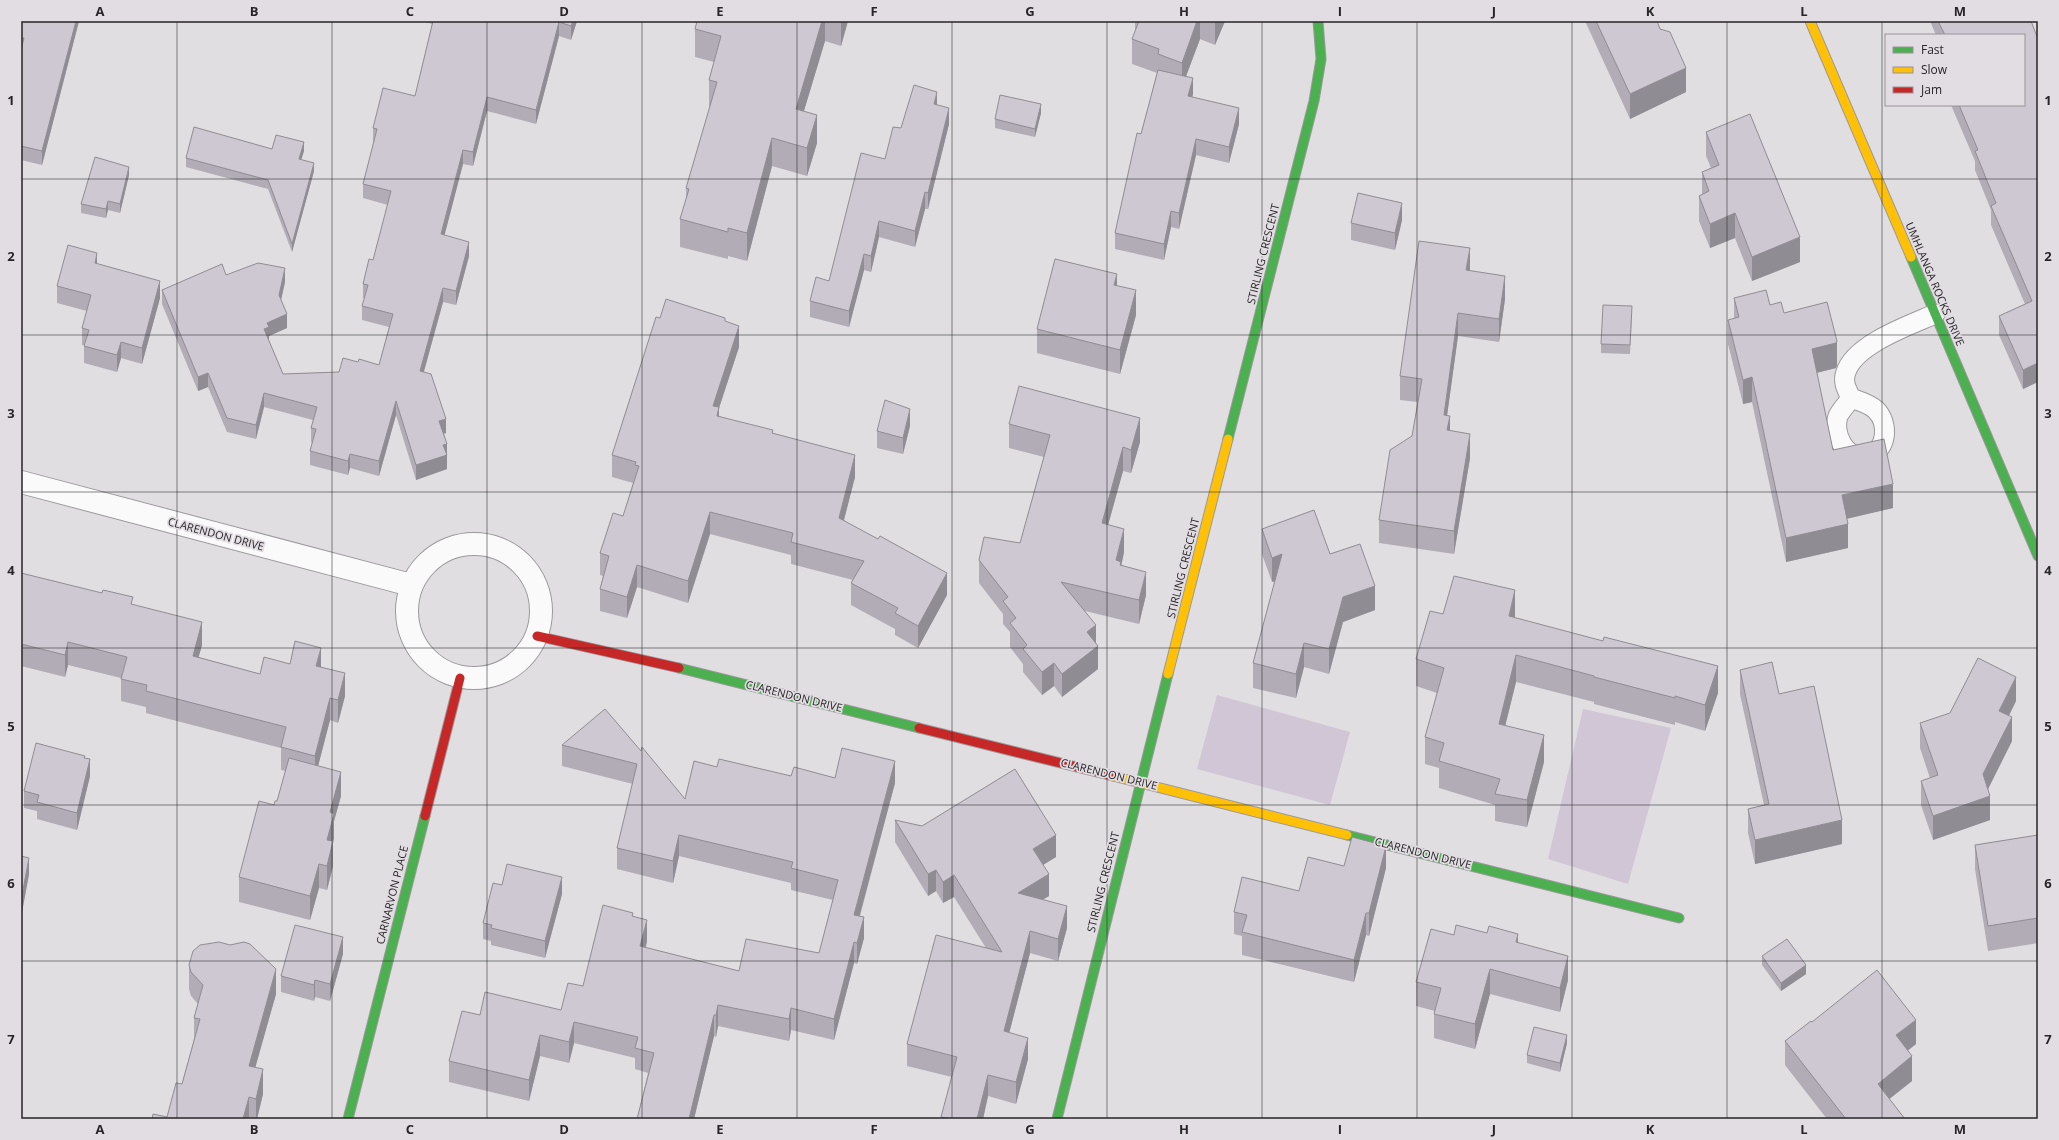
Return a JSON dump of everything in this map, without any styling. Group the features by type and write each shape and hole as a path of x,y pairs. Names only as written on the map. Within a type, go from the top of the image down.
{"street":[{"name":"STIRLING CRESCENT","path":"1057,1119 1140,782 1314,101 1321,59 1318,21"},
{"name":"UMHLANGA ROCKS DRIVE","path":"1810,21 2038,556"},
{"name":"CLARENDON DRIVE","path":"21,482 257,545 340,565 411,586"},
{"path":"464,543 490,545 510,552 527,568 538,589 542,612 537,636 525,655 506,671 484,678 460,678 438,669 420,653 410,632 406,609 411,586 423,565 442,551 464,543"},
{"name":"CLARENDON DRIVE","path":"537,636 627,654 1679,918"},
{"name":"CARNARVON PLACE","path":"348,1119 460,678"}],"lane":[{"path":"1851,398 1844,380 1849,365 1856,356 1884,338 1935,314"}],"shaded area":[{"path":"1217,695 1350,732 1330,805 1197,769"},
{"path":"1583,709 1671,728 1628,884 1548,859"}],"building":[{"path":"21,21 76,21 42,151 21,146 21,50 24,38 21,38"},
{"path":"433,21 573,21 571,26 559,22 536,110 487,97 473,152 463,150 441,234 469,242 456,291 443,288 420,371 431,374 446,419 439,421 447,444 443,445 447,455 416,465 396,401 379,461 350,454 348,461 310,451 316,429 311,428 317,407 264,393 256,425 227,418 208,373 198,377 162,290 222,264 226,275 258,263 285,268 279,295 287,314 267,323 269,327 264,329 283,374 339,372 343,358 358,362 359,359 379,365 393,314 362,306 368,285 363,284 369,259 373,260 391,191 363,184 377,129 373,128 383,88 415,96"},
{"path":"697,21 822,21 796,109 817,115 807,148 772,138 747,233 728,228 728,232 680,219 689,189 686,188 717,82 709,80 721,36 695,29"},
{"path":"1139,21 1197,21 1182,63 1158,54 1159,49 1132,39"},
{"path":"1596,21 1657,21 1660,29 1670,32 1686,68 1630,94"},
{"path":"1938,21 2031,21 2038,39 2038,363 2023,370 1999,316 2032,301 1991,206 1996,203 1975,151 1978,150 1959,106 2025,106 2025,34 1944,34"},
{"path":"1158,70 1193,78 1188,96 1239,108 1229,147 1196,139 1179,213 1171,211 1164,244 1115,233 1137,133 1141,134"},
{"path":"914,85 937,92 934,104 949,108 928,193 925,192 915,231 879,221 871,256 864,254 849,311 810,301 816,277 829,281 861,153 885,159 893,127 901,128"},
{"path":"1000,95 1041,104 1035,129 995,119"},
{"path":"1750,114 1800,237 1752,257 1735,213 1710,224 1699,196 1709,191 1702,172 1719,165 1706,132"},
{"path":"194,127 272,149 276,135 304,142 299,159 314,163 292,244 268,180 186,158"},
{"path":"95,157 129,167 120,204 108,201 106,209 81,204"},
{"path":"1358,193 1402,203 1395,233 1351,223"},
{"path":"1419,241 1470,248 1466,270 1505,276 1499,319 1458,313 1444,415 1450,416 1447,430 1470,434 1454,531 1379,520 1390,450 1412,436 1422,379 1400,376"},
{"path":"68,245 97,253 95,263 160,281 142,348 121,342 117,355 84,346 89,330 82,328 91,295 57,286"},
{"path":"1055,259 1117,274 1114,285 1136,290 1120,350 1037,329"},
{"path":"1766,290 1770,305 1781,302 1784,313 1827,302 1837,341 1836,343 1812,349 1833,450 1884,439 1893,484 1842,495 1848,524 1786,538 1752,377 1743,380 1728,320 1739,317 1734,298"},
{"path":"666,299 725,318 725,321 739,326 713,406 719,407 717,416 773,430 772,433 855,455 839,518 878,539 880,536 947,573 918,626 895,613 898,608 851,583 864,561 791,542 793,533 710,512 688,581 637,565 627,597 600,589 609,556 600,553 613,513 623,516 639,466 635,465 636,462 612,455 656,317 660,318"},
{"path":"1603,305 1632,306 1630,345 1601,344"},
{"path":"1019,386 1140,418 1131,450 1123,447 1102,523 1124,529 1116,560 1121,562 1120,565 1146,572 1139,600 1061,582 1096,625 1087,632 1098,646 1062,674 1054,663 1042,672 1023,649 1027,645 1010,623 1016,618 1003,601 1008,597 979,560 984,537 1020,543 1050,435 1009,424"},
{"path":"885,400 910,409 903,438 877,431"},
{"path":"1314,510 1330,554 1360,544 1375,586 1343,597 1329,649 1304,643 1296,674 1253,663 1282,554 1272,558 1262,529"},
{"path":"21,573 102,593 103,590 133,597 131,604 202,622 193,656 260,674 264,657 290,664 295,641 321,648 316,666 345,673 338,700 330,698 315,756 281,747 286,727 146,691 147,685 121,679 127,657 68,642 65,655 21,644"},
{"path":"1454,576 1515,590 1509,616 1603,641 1604,637 1718,666 1705,705 1675,696 1675,698 1594,677 1516,655 1499,724 1544,735 1527,800 1495,794 1500,779 1439,761 1444,743 1425,737 1444,668 1416,659 1430,611 1443,614"},
{"path":"1978,658 2016,677 1999,711 2012,717 1983,774 1990,796 1933,816 1921,781 1938,775 1920,723 1950,713"},
{"path":"1772,662 1779,694 1814,686 1842,820 1755,840 1748,809 1769,804 1740,670"},
{"path":"605,709 641,751 642,747 685,799 694,761 717,767 719,759 791,776 794,767 835,778 842,748 895,761 854,915 864,917 857,943 854,942 834,1019 791,1008 789,1019 718,1005 716,1015 714,1015 689,1119 637,1119 654,1053 635,1048 638,1037 574,1022 569,1042 540,1035 529,1080 449,1061 462,1011 480,1015 485,992 561,1010 568,983 583,986 603,905 633,913 632,916 647,920 640,946 739,971 746,939 819,953 838,880 791,868 793,862 679,835 673,861 617,848 637,764 562,745"},
{"path":"36,743 85,756 84,758 90,759 77,813 37,802 39,795 24,791"},
{"path":"289,758 341,772 330,812 334,814 327,840 333,841 327,866 319,864 310,896 239,877 259,801 274,805 275,801 277,801"},
{"path":"1015,769 1056,835 1033,849 1049,874 1018,893 1067,906 1058,939 1030,931 1004,1031 1028,1038 1016,1082 988,1075 977,1119 951,1119 941,1117 957,1057 907,1044 936,935 1002,952 954,875 943,882 936,870 928,874 895,820 922,826"},
{"path":"2038,835 2038,918 1988,926 1975,845"},
{"path":"1352,837 1386,846 1369,913 1366,913 1354,960 1242,932 1247,915 1234,912 1242,877 1299,891 1308,857 1344,866"},
{"path":"21,856 29,858 22,895 21,895"},
{"path":"507,864 562,877 545,941 491,928 492,925 483,923 493,883 502,885"},
{"path":"295,925 343,937 330,984 315,980 314,985 281,976"},
{"path":"1456,925 1487,933 1489,926 1518,934 1516,942 1568,956 1560,988 1490,969 1475,1024 1434,1014 1441,988 1416,982 1431,929 1454,935"},
{"path":"1787,939 1806,965 1781,983 1762,956"},
{"path":"219,942 230,945 244,942 250,944 276,969 249,1066 263,1069 256,1099 249,1097 243,1119 152,1119 153,1114 167,1117 176,1083 182,1084 200,1019 194,1018 203,985 191,972 189,965 193,951 200,945"},
{"path":"1877,970 1916,1020 1896,1035 1912,1056 1878,1084 1905,1119 1846,1119 1785,1041 1811,1021 1812,1022"},
{"path":"1534,1027 1567,1035 1560,1063 1527,1055"}],"traffic: fast":[{"path":"1228,439 1314,101 1321,59 1318,21"},
{"path":"1911,257 2038,556"},
{"path":"679,668 919,728"},
{"path":"1057,1119 1168,674"},
{"path":"348,1119 425,816"},
{"path":"1347,835 1679,918"}],"traffic: slow":[{"path":"1810,21 1911,257"},
{"path":"1168,674 1228,439"},
{"path":"1113,776 1347,835"}],"traffic: jam":[{"path":"537,636 679,668"},
{"path":"425,816 460,678"},
{"path":"919,728 1113,776"}]}
